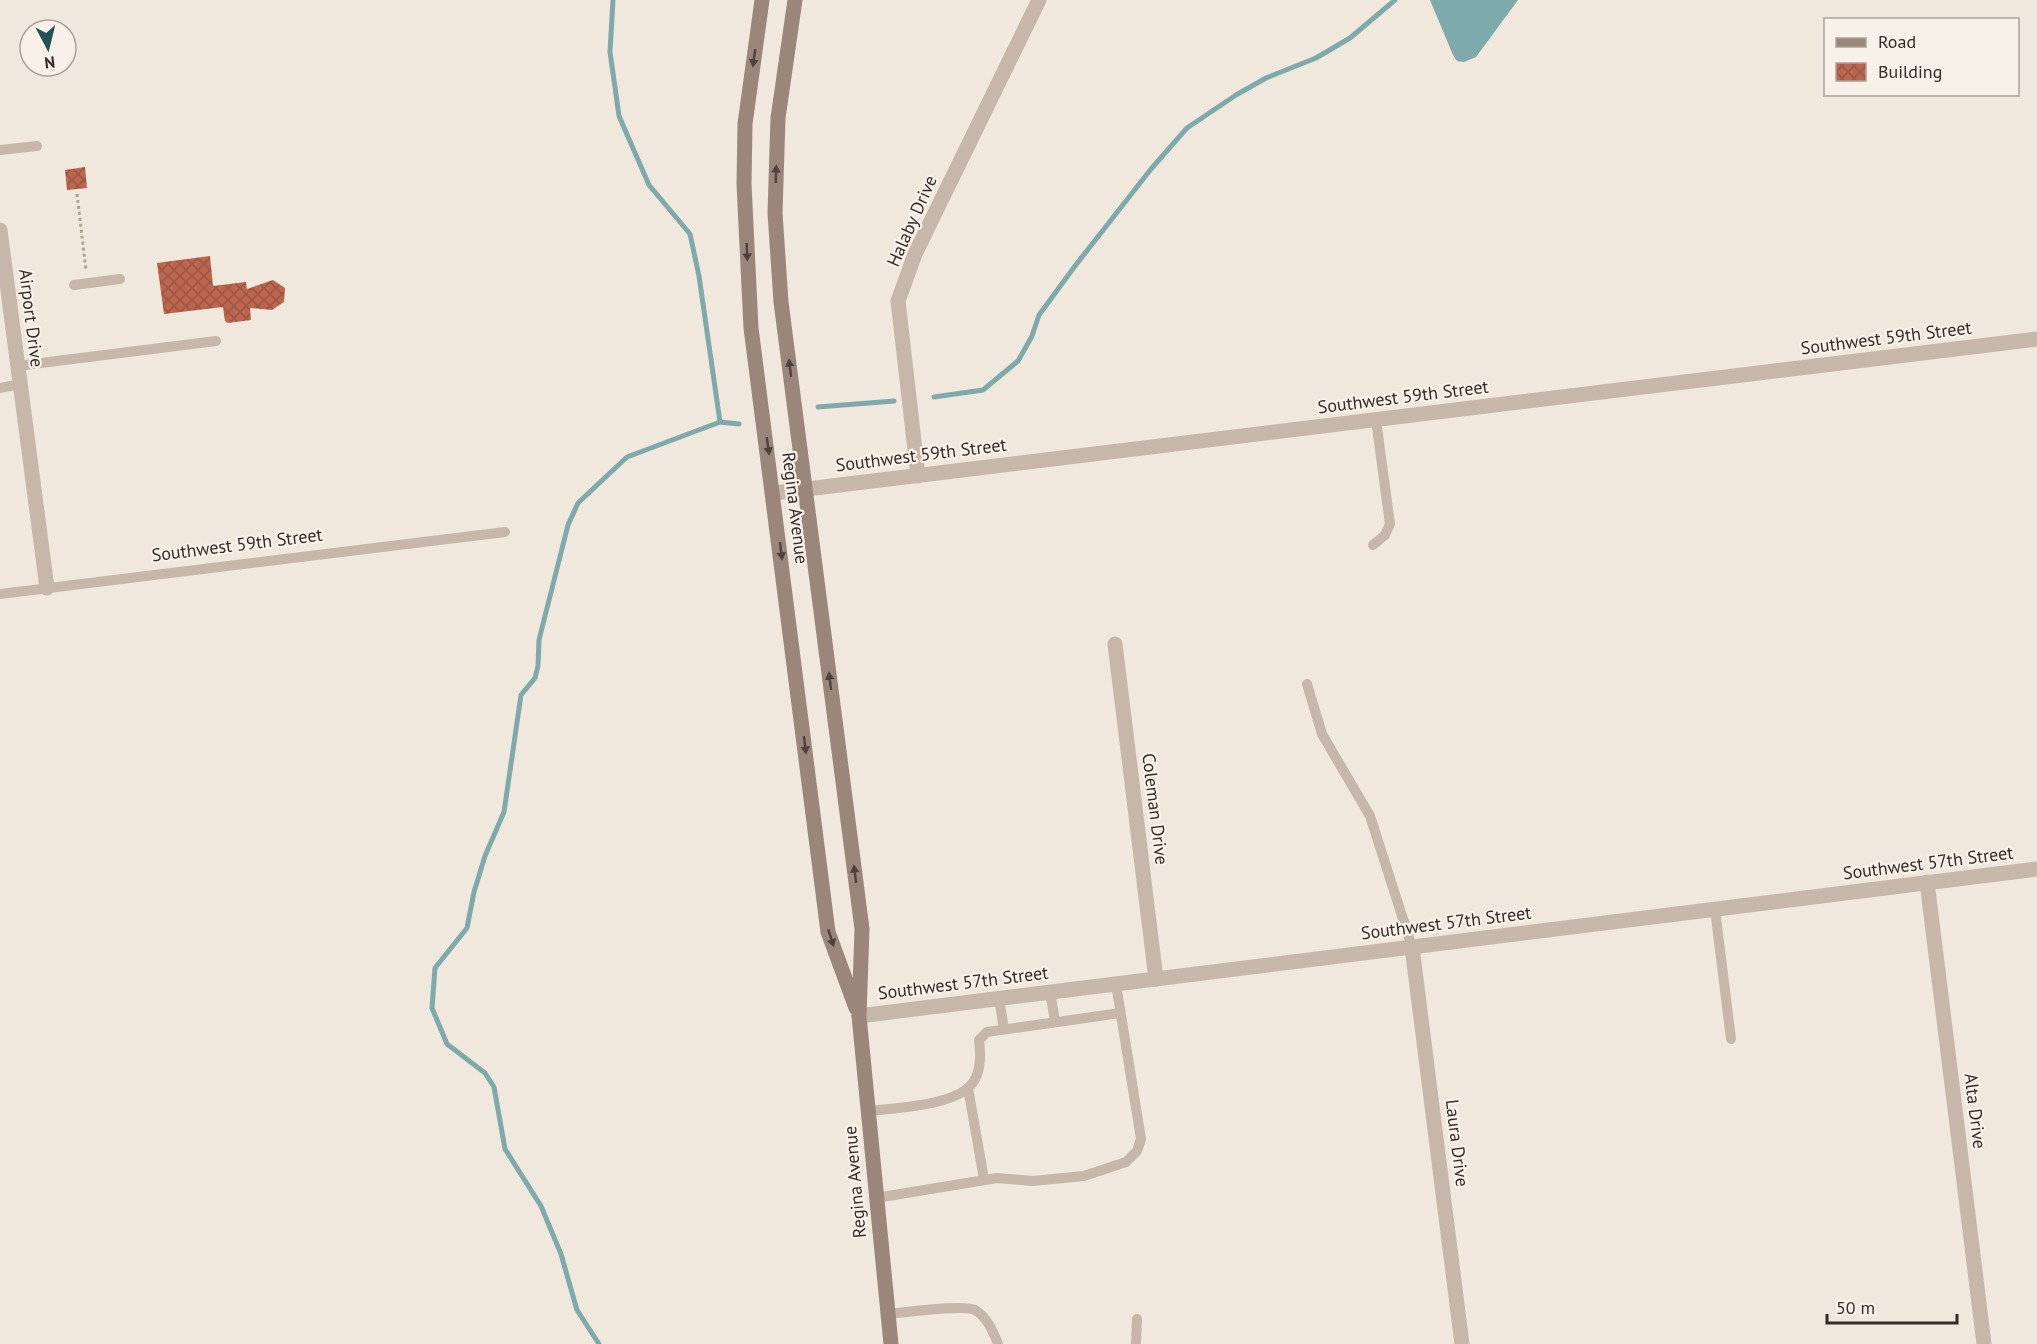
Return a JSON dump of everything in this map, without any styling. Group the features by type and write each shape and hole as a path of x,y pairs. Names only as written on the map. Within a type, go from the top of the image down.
{"main road":[{"name":"Regina Avenue","path":"762,0 745,124 744,184 751,328 774,493 828,932 859,1016"},
{"name":"Regina Avenue","path":"795,0 778,118 775,213 781,302 862,929 859,1016 891,1344"}],"street":[{"name":"Halaby Drive","path":"918,476 898,301 915,254 1040,0"},
{"name":"Airport Drive","path":"0,230 47,588"},
{"name":"Southwest 59th Street","path":"774,493 2037,339"},
{"name":"Coleman Drive","path":"1115,644 1156,979"},
{"name":"Southwest 57th Street","path":"859,1016 2037,869"},
{"name":"Alta Drive","path":"1927,882 1984,1344"},
{"name":"Laura Drive","path":"1412,947 1462,1344"}],"lane":[{"path":"0,150 37,146"},
{"path":"74,285 120,279"},
{"path":"17,366 216,341"},
{"path":"0,388 20,384"},
{"path":"1373,545 1385,535 1390,524 1376,420"},
{"name":"Southwest 59th Street","path":"0,594 505,532"},
{"path":"1307,684 1322,735 1370,816 1384,851 1412,947"},
{"path":"1715,909 1731,1039"},
{"path":"876,1198 984,1179 1017,1178 1033,1181 1084,1176 1126,1162 1137,1151 1141,1139 1116,984"},
{"path":"1050,992 1055,1021"},
{"path":"999,999 1004,1029"},
{"path":"868,1111 931,1103 968,1088 977,1074 981,1057 979,1040 987,1032 1120,1012"},
{"path":"968,1088 984,1179"},
{"path":"887,1314 957,1307 974,1309 991,1327 998,1344"},
{"path":"1136,1344 1137,1319"}],"path":[{"path":"77,194 86,271"}],"water":[{"path":"1430,0 1518,0 1476,57 1464,62 1457,61 1453,55"}],"building":[{"path":"85,167 87,188 67,190 65,170"},
{"path":"210,256 213,286 246,282 247,289 273,280 285,288 284,302 272,310 250,308 251,320 228,323 225,321 223,307 164,314 157,263"}],"waterway":[{"path":"599,1344 577,1310 561,1254 541,1206 505,1149 494,1087 485,1073 447,1044 432,1008 435,968 467,928 474,892 485,856 504,812 521,695 535,678 539,640 568,525 578,503 627,457 720,422 699,276 690,234 649,185 619,116 610,52 613,0"},
{"path":"934,397 983,390 1018,361 1032,336 1039,315 1151,169 1187,128 1266,78 1316,58 1350,38 1395,0"},
{"path":"818,407 894,401"},
{"path":"720,422 739,424"}]}
